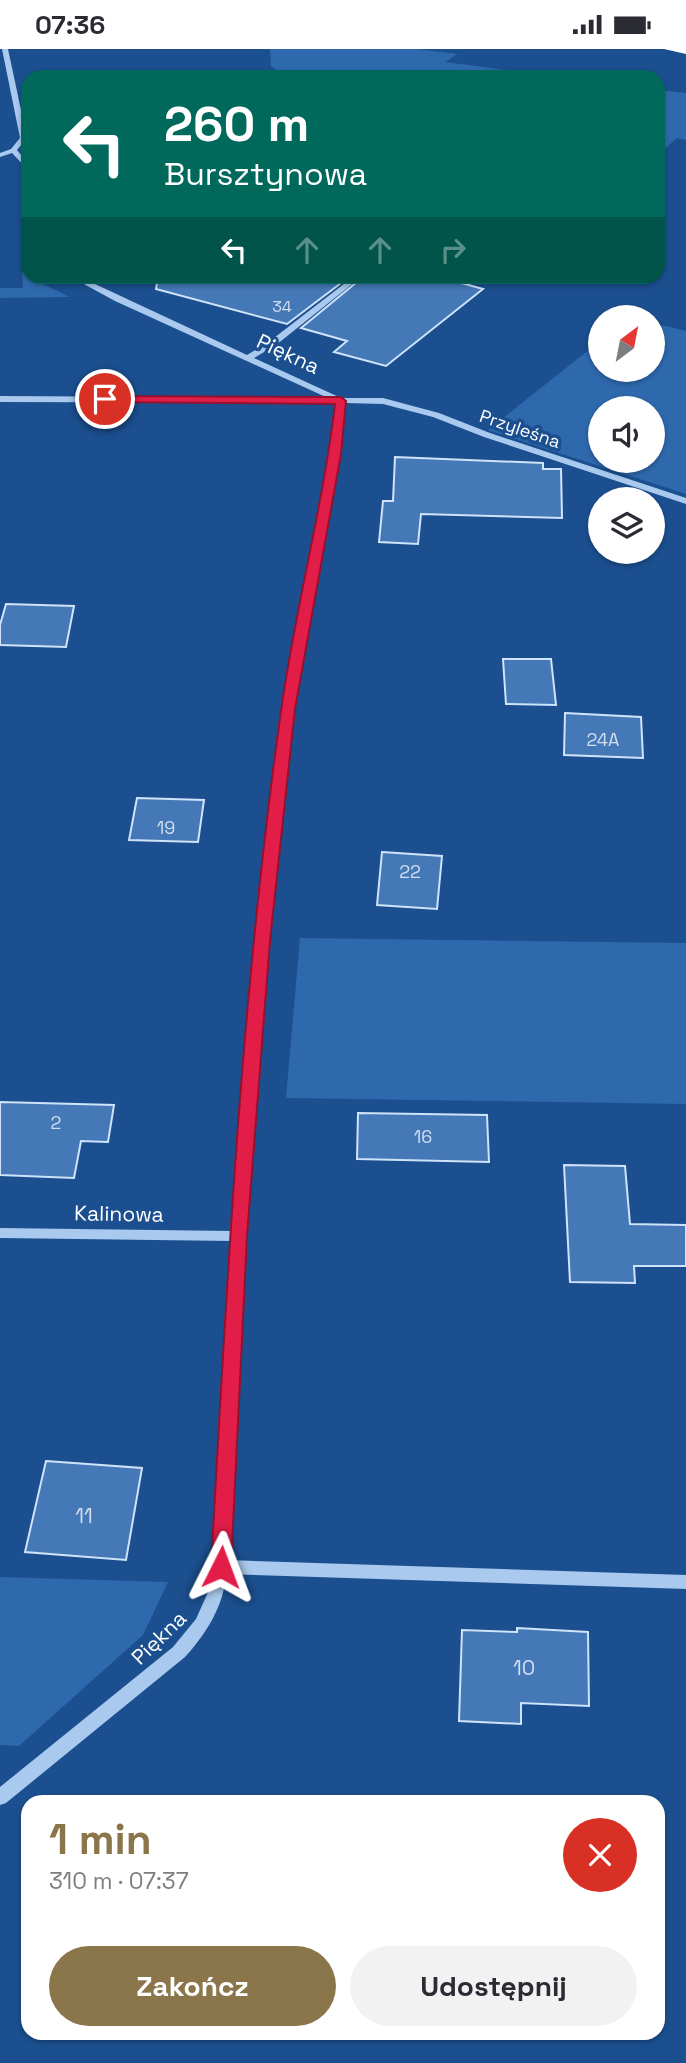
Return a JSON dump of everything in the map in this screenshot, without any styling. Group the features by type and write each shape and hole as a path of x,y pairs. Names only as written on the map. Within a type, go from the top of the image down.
{"highway":[{"path":"670,49 686,51"},
{"path":"676,49 686,51"}],"street":[{"path":"5,49 21,124"},
{"path":"0,155 13,150 21,141"},
{"path":"13,150 21,160"},
{"name":"Piękna","path":"0,1797 195,1635 208,1616 217,1590 221,1567 238,1236 263,941 288,709 335,454 341,401 89,284"},
{"path":"249,357 273,343 348,284"},
{"path":"0,399 341,401"},
{"name":"Przyleśna","path":"341,401 400,404 686,501"},
{"name":"Kalinowa","path":"0,1233 238,1236"},
{"path":"221,1567 686,1582"}],"shaded area":[{"path":"270,49 417,49 457,54 445,62 506,70 276,70 271,66"},
{"path":"665,91 686,93 686,140 677,138 665,149"},
{"path":"23,284 43,284 70,297 0,298 0,288 23,288"},
{"path":"665,326 686,331 686,494 621,473 665,473 665,396 588,396 588,462 488,430 588,351 588,382 665,382"},
{"path":"300,938 686,943 686,1104 286,1098"},
{"path":"0,1577 168,1582 143,1635 19,1746 0,1745"}],"building":[{"path":"157,284 340,284 287,324 156,289"},
{"path":"354,284 465,284 483,289 386,366 334,352 347,341 301,328"},
{"path":"395,457 543,463 543,469 561,469 562,518 421,514 418,544 379,542 383,501 393,501"},
{"path":"6,604 74,606 66,647 0,645 0,625"},
{"path":"503,659 551,659 556,705 506,704"},
{"path":"565,713 641,717 643,758 564,755"},
{"path":"137,798 204,800 198,842 129,840"},
{"path":"382,852 442,856 437,909 377,905"},
{"path":"0,1102 114,1105 108,1142 81,1141 74,1178 0,1175"},
{"path":"358,1113 487,1115 489,1162 357,1159"},
{"path":"564,1165 625,1166 630,1224 686,1225 686,1266 634,1266 635,1283 570,1282"},
{"path":"46,1461 142,1468 126,1560 25,1552"},
{"path":"517,1628 588,1632 589,1706 521,1703 521,1724 459,1721 462,1630 517,1632"}],"route":[{"path":"105,399 341,401 335,454 288,709 263,941 238,1236 221,1567"}]}
